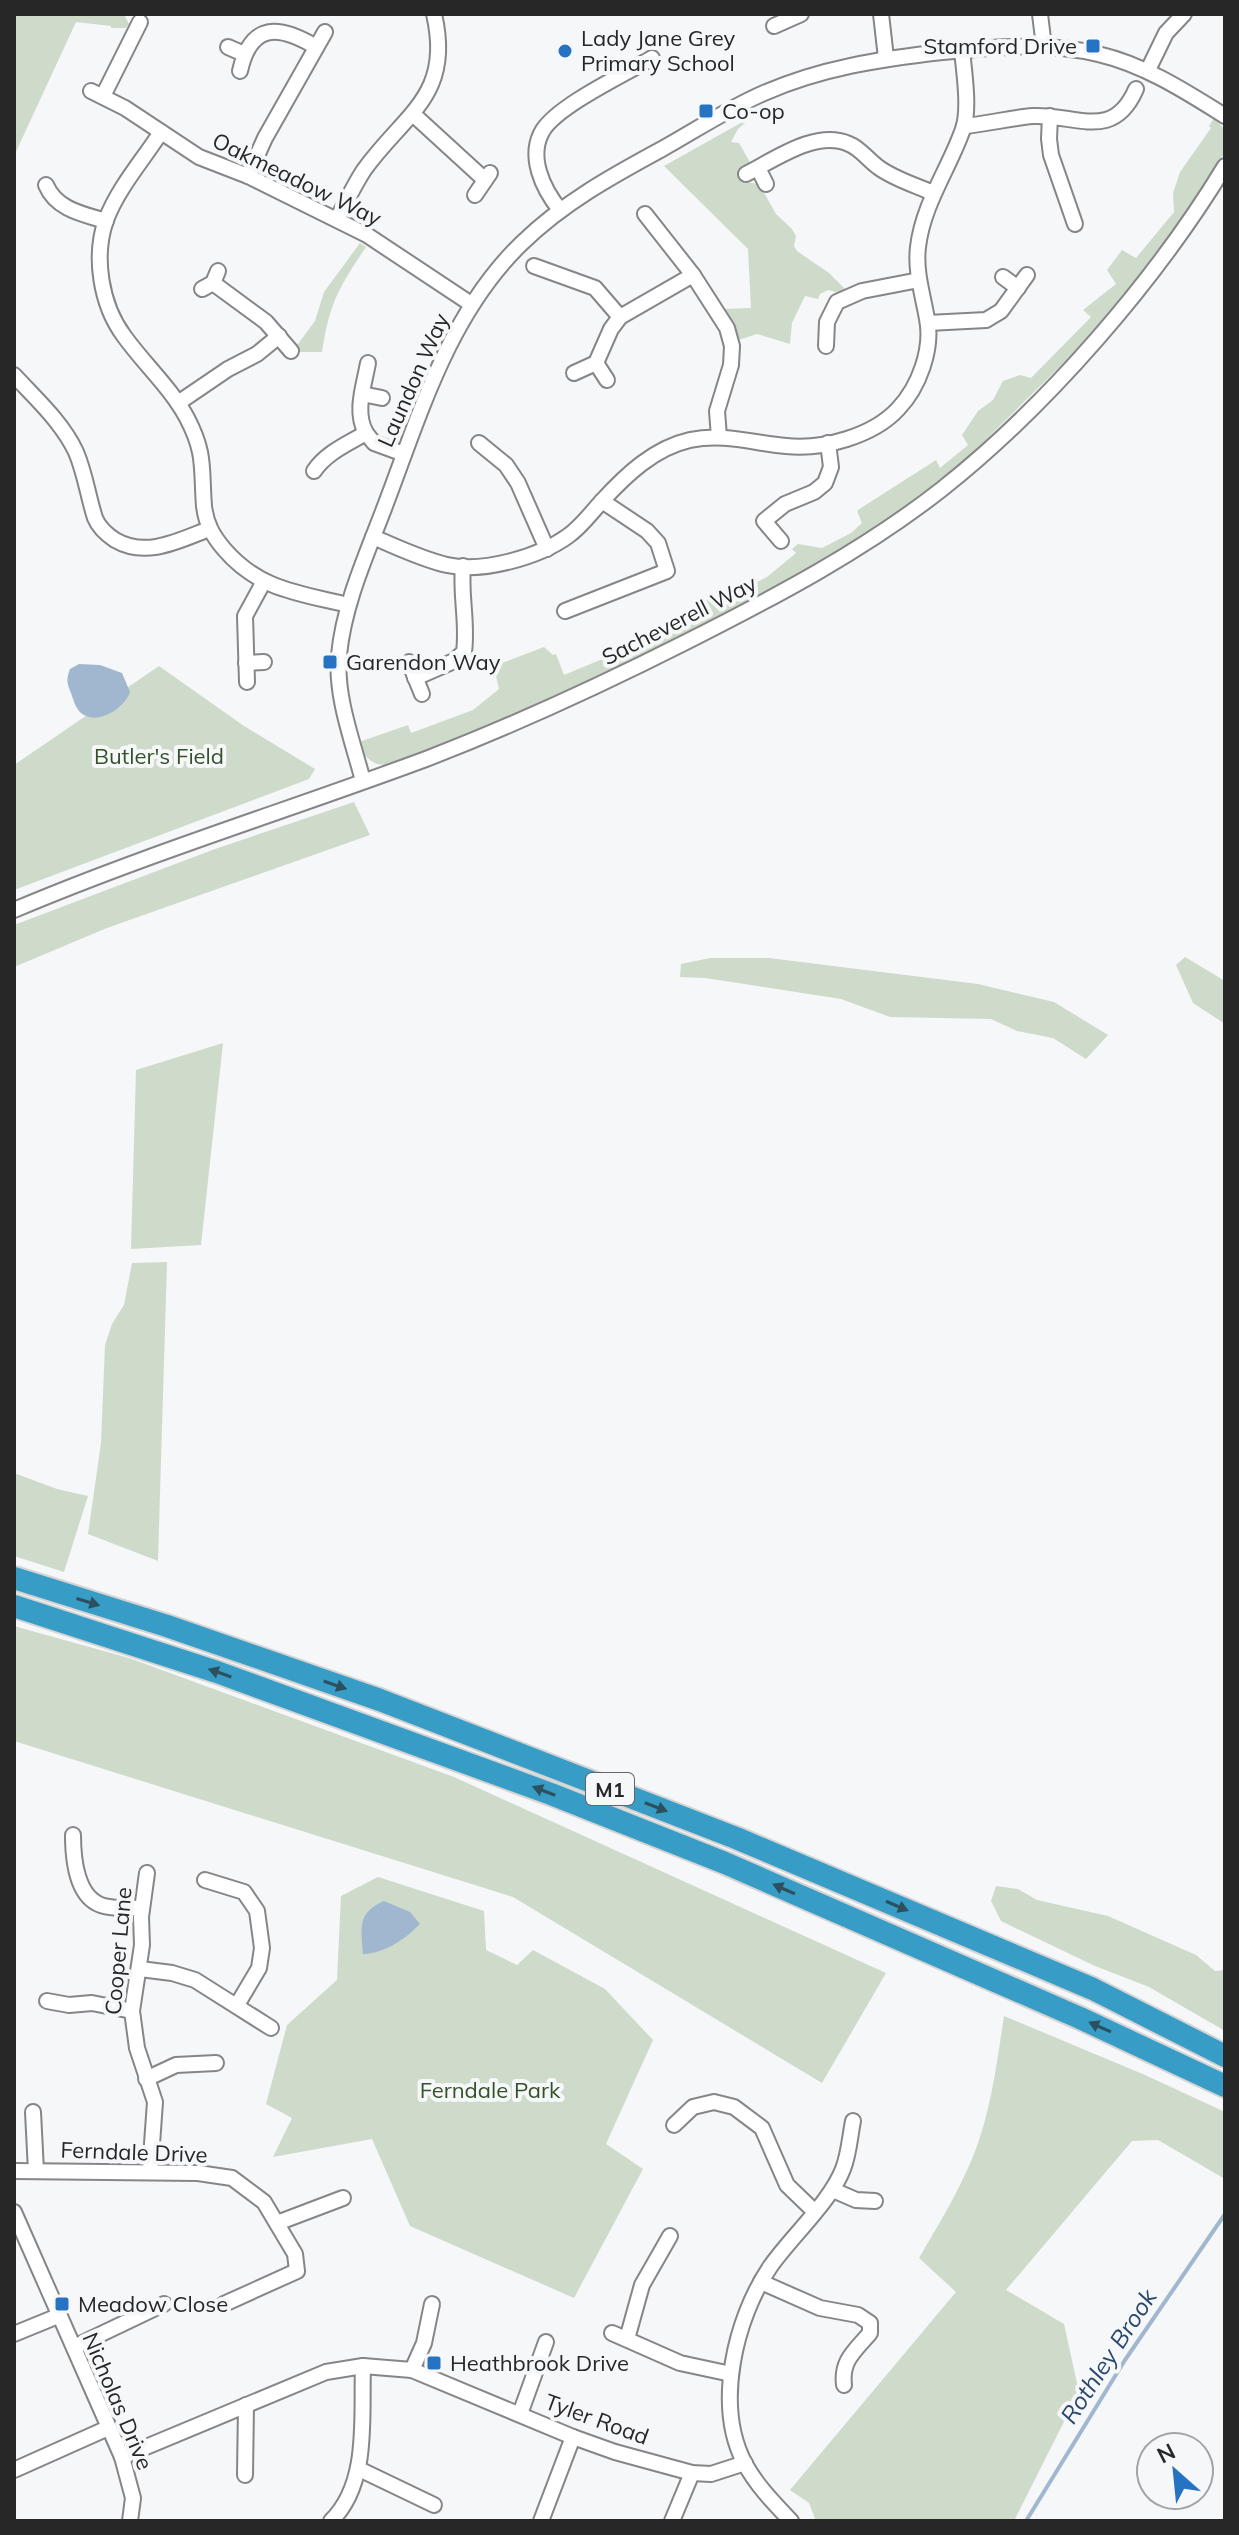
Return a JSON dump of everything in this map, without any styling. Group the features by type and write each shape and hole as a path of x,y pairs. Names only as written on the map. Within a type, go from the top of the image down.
{"highway":[{"name":"M1","path":"14,1578 167,1626 380,1700 736,1838 1093,1989 1207,2047"},
{"name":"M1","path":"14,1606 246,1682 551,1794 725,1863 1225,2086"}],"street":[{"path":"337,219 364,171 414,115 429,92 436,71 439,35 434,14"},
{"path":"774,26 801,14"},
{"path":"881,14 886,58"},
{"path":"1040,14 1044,47"},
{"path":"1148,70 1166,33 1184,14"},
{"name":"Oakmeadow Way","path":"140,22 97,93 199,157 248,176 367,235 471,304"},
{"path":"240,71 244,54 252,42 264,34 277,31 293,33 316,47"},
{"path":"248,176 265,138 325,32"},
{"path":"228,47 244,54"},
{"name":"Laundon Way","path":"363,781 341,686 339,658 348,605 444,354 471,304 494,273 560,210 595,185 762,94 803,77 886,58 962,50 1044,47 1097,53 1148,70 1225,116"},
{"path":"373,537 449,566 496,564 547,549 571,534 641,463 688,441 719,437 787,447 828,443 869,430 898,409 923,368 928,323 919,280 918,245 933,193 964,126 962,50"},
{"path":"560,210 546,193 538,166 538,144 543,130 553,118 586,96 652,58"},
{"path":"964,126 1029,116 1050,116 1090,124 1106,121 1135,100"},
{"path":"414,115 488,176 475,195"},
{"path":"1050,116 1051,155 1056,175 1078,206 1075,224"},
{"path":"161,132 106,221 100,254 105,296 112,315 122,334 178,403 201,449 204,506 209,529 238,566 263,583 348,605"},
{"path":"766,184 752,171 818,141 835,140 850,144 889,175 933,193"},
{"name":"Sacheverell Way","path":"14,910 115,869 470,741 618,676 793,587 868,543 945,486 997,441 1095,340 1142,285 1225,166"},
{"path":"47,197 77,212 106,221"},
{"path":"645,214 654,238 693,275 727,328 732,346 731,365 717,411 719,437"},
{"path":"542,286 541,268 595,288 620,317"},
{"path":"574,373 596,363 611,329 620,317 693,275"},
{"path":"928,323 986,320 1001,311 1022,282 1003,277"},
{"path":"826,346 827,322 837,302 862,291 919,280"},
{"path":"211,281 266,322 291,351"},
{"path":"178,403 228,369 257,354 279,336"},
{"path":"368,363 360,423 374,443 404,454"},
{"path":"596,363 607,380"},
{"path":"14,375 53,416 69,438 77,454 96,521 103,532 129,547 145,549 174,543 209,529"},
{"path":"362,394 382,398"},
{"path":"314,471 320,461 366,433"},
{"path":"479,443 511,461 547,549"},
{"path":"781,541 764,521 785,504 814,492 825,483 831,467 828,443"},
{"path":"565,611 667,571 658,543 647,531 602,501"},
{"path":"415,678 454,661 464,652 463,566"},
{"path":"247,682 245,616 263,583"},
{"path":"246,663 264,662"},
{"path":"409,662 422,694"},
{"path":"73,1835 75,1872 94,1902 102,1906 142,1908"},
{"name":"Cooper Lane","path":"147,1873 142,1908 140,1969 132,2011 137,2048 155,2102 150,2172"},
{"path":"205,1880 244,1892 257,1911 262,1948 259,1968 237,2005"},
{"path":"140,1969 195,1980 271,2028"},
{"path":"47,2001 69,2005 92,2003 132,2011"},
{"path":"146,2079 176,2065 216,2063"},
{"path":"674,2125 693,2107 714,2102 734,2107 762,2128 787,2185 814,2211"},
{"path":"33,2112 36,2171"},
{"path":"791,2521 761,2489 745,2463 732,2425 731,2374 742,2327 761,2282 833,2190 844,2167 853,2121"},
{"name":"Ferndale Drive","path":"14,2171 198,2173 232,2178 264,2202 295,2254 297,2271 224,2304"},
{"path":"833,2190 856,2200 875,2201"},
{"path":"277,2223 343,2198"},
{"name":"Nicholas Drive","path":"14,2212 122,2457 133,2498 130,2521"},
{"path":"627,2339 642,2285 670,2236"},
{"path":"761,2282 820,2308 858,2315 870,2323 870,2333 842,2370 844,2385"},
{"path":"74,2347 164,2304"},
{"path":"412,2370 424,2343 432,2304"},
{"path":"14,2334 58,2316"},
{"path":"612,2333 680,2363 731,2374"},
{"path":"520,2414 546,2342"},
{"path":"331,2521 342,2510 359,2469 363,2366"},
{"name":"Tyler Road","path":"122,2457 326,2372 363,2366 412,2370 573,2437 692,2473 711,2474 745,2463"},
{"path":"245,2475 246,2405"},
{"path":"14,2470 108,2428"},
{"path":"541,2521 573,2437"},
{"path":"359,2469 434,2505"},
{"path":"672,2521 692,2473"}],"green space":[{"path":"14,14 124,14 129,24 126,28 111,28 76,22 14,156"},
{"path":"1214,118 1225,130 1225,152 1191,206 1129,289 1085,342 963,462 902,511 858,541 764,595 595,680 392,764 375,763 363,753 359,742 408,725 411,733 473,710 499,689 495,671 497,665 544,647 556,654 564,675 641,643 640,639 688,618 686,613 706,606 703,601 767,577 796,553 792,549 798,544 822,548 851,533 862,523 857,511 861,508 936,460 940,468 968,445 962,435 978,411 993,400 1003,381 1020,375 1031,378 1091,317 1083,310 1116,284 1107,270 1122,250 1136,258 1174,212 1173,193 1180,172 1211,128 1209,126"},
{"path":"746,120 731,142 739,143 751,164 741,173 745,182 759,184 776,214 796,236 794,246 797,251 829,273 846,290 840,293 828,290 818,299 805,296 792,323 790,344 757,334 738,340 723,309 751,308 748,249 664,166"},
{"path":"360,243 366,247 336,296 322,352 297,352 295,348 315,321 324,292"},
{"name":"Butler's Field","path":"159,666 244,726 315,769 309,779 14,890 14,765"},
{"path":"354,802 370,835 107,928 14,967 14,925 215,849"},
{"path":"1185,957 1225,981 1225,1024 1193,1003 1176,965"},
{"path":"710,958 769,958 978,984 1054,1002 1108,1035 1086,1059 1053,1038 1017,1031 991,1019 890,1017 841,999 680,977 681,964"},
{"path":"223,1043 201,1245 131,1249 136,1070"},
{"path":"167,1262 158,1561 88,1534 101,1443 105,1345 112,1324 124,1305 132,1263"},
{"path":"14,1473 57,1489 88,1496 64,1572 14,1556"},
{"path":"14,1626 129,1658 454,1777 886,1973 822,2083 513,1897 14,1741"},
{"name":"Ferndale Park","path":"378,1877 484,1911 486,1950 517,1965 533,1950 605,1989 653,2040 606,2144 643,2169 574,2298 410,2226 372,2139 273,2157 292,2118 266,2104 287,2025 337,1980 341,1896"},
{"path":"996,1886 1018,1889 1037,1900 1108,1916 1196,1955 1215,1971 1225,1970 1225,2031 1149,1987 1095,1966 1001,1921 991,1901"},
{"path":"1004,2016 1225,2112 1225,2179 1158,2140 1132,2141 1006,2290 1064,2324 1079,2392 1014,2521 816,2521 809,2503 790,2490 956,2292 919,2258 955,2194 980,2138 993,2086"}],"water":[{"path":"79,664 100,665 122,673 130,692 122,705 101,717 93,718 79,711 68,676 70,669"},
{"path":"384,1901 410,1912 420,1924 394,1944 363,1954 365,1916"}],"waterway":[{"name":"Rothley Brook","path":"1026,2521 1125,2360 1225,2214"}],"place":[{"name":"Stamford Drive","path":"1093,46"},
{"name":"Lady Jane Grey Primary School","path":"565,51"},
{"name":"Co-op","path":"706,111"},
{"name":"Garendon Way","path":"330,662"},
{"name":"Meadow Close","path":"62,2304"},
{"name":"Heathbrook Drive","path":"434,2363"}]}
